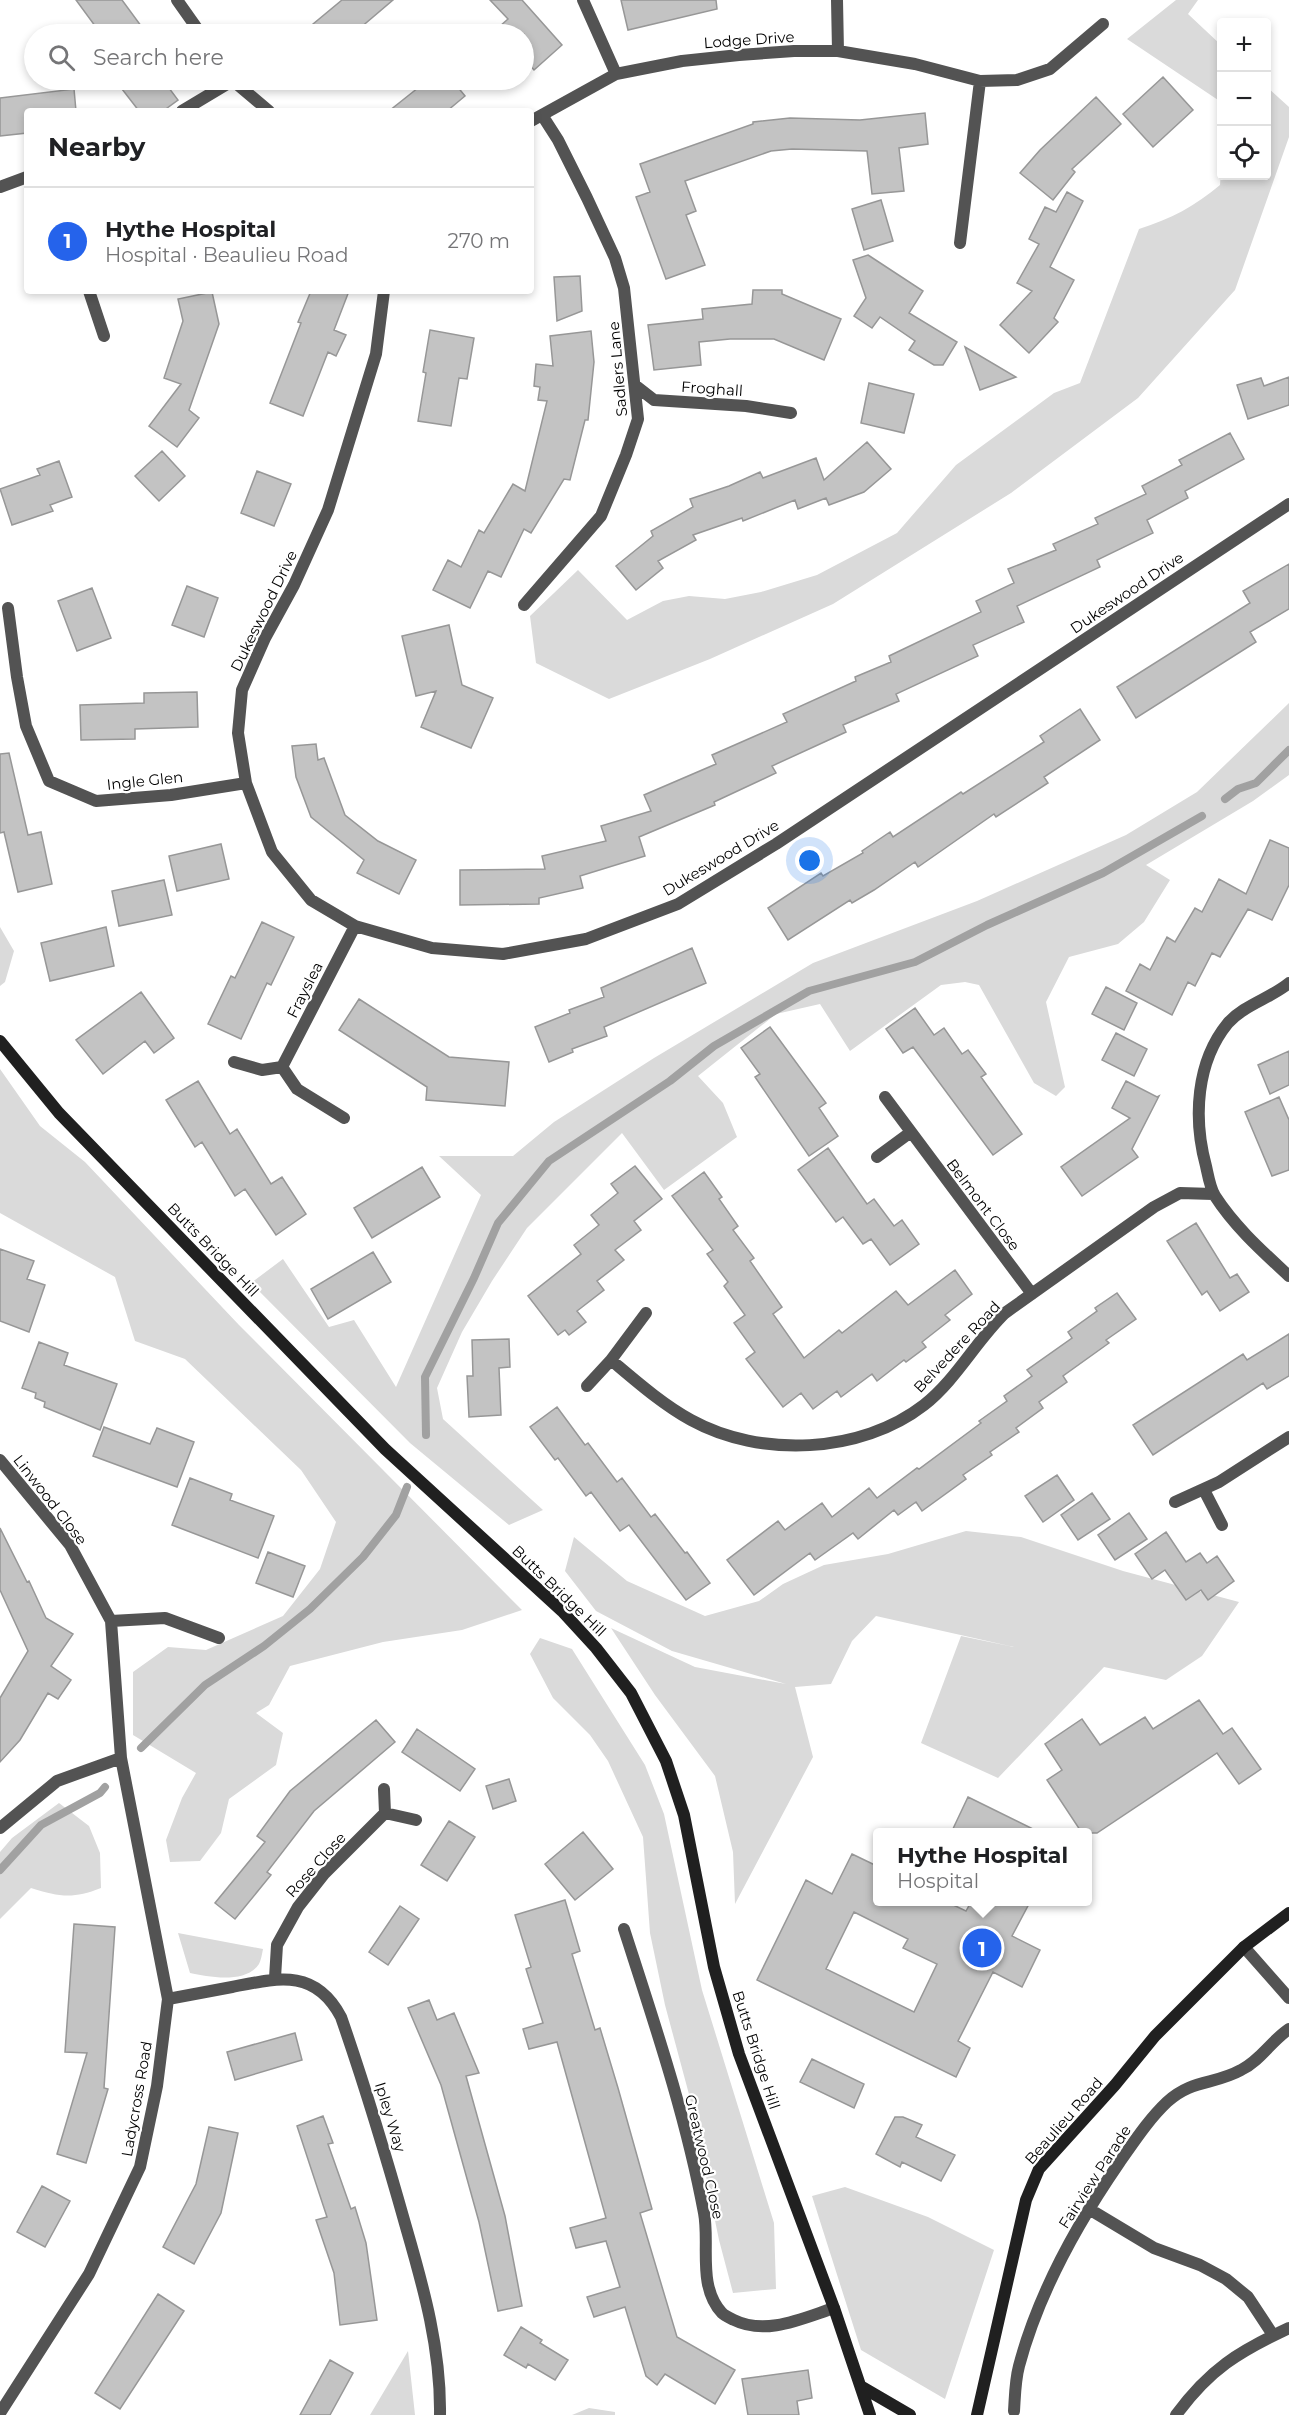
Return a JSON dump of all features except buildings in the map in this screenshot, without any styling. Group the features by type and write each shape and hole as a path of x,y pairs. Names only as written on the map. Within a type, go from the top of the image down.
{"street":[{"path":"177,0 194,24"},
{"path":"583,0 616,74"},
{"path":"837,0 838,51"},
{"name":"Lodge Drive","path":"537,118 616,74 682,61 794,51 838,51 915,64 980,81 1017,80 1050,69 1103,24"},
{"path":"960,243 980,81"},
{"path":"187,108 216,90"},
{"path":"244,90 265,108"},
{"name":"Sadlers Lane","path":"524,605 601,516 638,419 624,288 615,258 558,140 537,118"},
{"path":"0,187 24,178"},
{"path":"90,294 104,336"},
{"name":"Dukeswood Drive","path":"384,294 376,354 328,510 242,690 238,733 246,783 272,852 311,900 355,926 432,948 502,954 586,939 678,904 776,844 1289,504"},
{"name":"Froghall","path":"636,386 654,400 746,406 791,412"},
{"name":"Ingle Glen","path":"8,608 16,677 26,726 49,781 96,801 171,795 246,783"},
{"name":"Frayslea","path":"282,1067 355,926"},
{"path":"1289,983 1230,1021 1208,1053 1197,1111 1202,1154 1213,1194 1245,1237 1289,1276"},
{"name":"Butts Bridge Hill","path":"0,1041 75,1130 386,1449 562,1611 596,1648 631,1694 666,1761 684,1815 714,1967 739,2054 834,2308 870,2415"},
{"path":"234,1062 262,1071 282,1067 297,1089 344,1118"},
{"name":"Belmont Close","path":"885,1097 1032,1294"},
{"path":"877,1157 911,1132"},
{"name":"Belvedere Road","path":"611,1360 675,1410 709,1429 766,1444 811,1446 851,1438 883,1428 924,1406 951,1377 993,1324 1167,1200 1180,1193 1213,1194"},
{"path":"587,1386 611,1360 646,1313"},
{"path":"1175,1502 1238,1472 1289,1437"},
{"name":"Linwood Close","path":"0,1460 70,1545 111,1621 121,1758"},
{"path":"1204,1490 1222,1525"},
{"path":"111,1621 165,1618 219,1638"},
{"path":"0,1828 57,1781 121,1758"},
{"name":"Ladycross Road","path":"0,2413 89,2274 140,2168 157,2086 168,1999 121,1758"},
{"path":"384,1789 386,1813 416,1820"},
{"name":"Rose Close","path":"275,1978 277,1945 297,1907 324,1874 386,1813"},
{"name":"Beaulieu Road","path":"977,2415 1026,2200 1039,2169 1115,2085 1155,2036 1244,1947 1289,1913"},
{"name":"Greatwood Close","path":"624,1929 687,2138 705,2216 706,2275 715,2301 723,2314 743,2325 767,2327 834,2308"},
{"path":"1244,1947 1289,1998"},
{"name":"Ipley Way","path":"168,1999 275,1978 296,1980 316,1988 332,1999 341,2016 380,2130 430,2315 437,2358 440,2415"},
{"name":"Fairview Parade","path":"1014,2411 1018,2369 1028,2338 1058,2268 1089,2209 1136,2139 1168,2102 1196,2084 1221,2080 1247,2067 1289,2029"},
{"path":"1089,2209 1154,2248 1200,2265 1226,2278 1248,2297 1274,2335"},
{"path":"1178,2414 1194,2392 1223,2364 1253,2344 1289,2328"},
{"path":"862,2387 910,2415"}],"shaded area":[{"path":"1176,0 1198,0 1188,14 1217,41 1217,99 1127,39"},
{"path":"1271,91 1289,107 1289,137 1235,290 1138,398 1011,493 833,604 710,659 609,699 536,663 530,616 578,570 627,620 663,601 689,596 725,599 761,592 817,575 897,533 956,465 1054,393 1080,383 1139,229 1182,211 1220,185 1220,180 1271,180"},
{"path":"1289,703 1289,775 1253,801 1146,865 1170,880 1144,922 1118,944 1069,957 1046,1002 1065,1087 1056,1096 1034,1083 979,985 965,982 941,985 850,1051 820,1004 776,1014 698,1076 723,1103 737,1137 664,1190 622,1133 527,1228 462,1332 437,1388 443,1419 543,1510 509,1525 410,1443 251,1283 283,1259 329,1327 354,1320 396,1387 481,1195 439,1156 513,1156 554,1122 654,1058 813,963 977,901 1126,835 1197,792"},
{"path":"0,927 14,951 5,982 0,986"},
{"path":"0,1069 40,1126 85,1162 239,1325 522,1610 462,1630 383,1642 290,1666 269,1705 256,1713 283,1733 276,1765 229,1799 221,1833 200,1861 170,1862 166,1840 182,1798 196,1773 133,1735 133,1672 168,1647 206,1650 283,1616 320,1569 336,1522 301,1470 185,1359 135,1341 115,1277 0,1213"},
{"path":"966,1531 1021,1537 1123,1571 1239,1602 1202,1656 1166,1680 1104,1667 998,1778 921,1743 961,1636 1014,1647 876,1616 852,1641 831,1684 795,1687 813,1757 735,1904 733,1852 715,1776 655,1695 611,1628 695,1667 786,1684 672,1651 596,1611 565,1571 574,1537 627,1581 705,1616 759,1601 783,1584 824,1565 888,1554"},
{"path":"540,1638 572,1649 645,1765 664,1814 702,1990 774,2223 776,2289 733,2293 719,2240 690,2098 665,2005 650,1933 643,1837 608,1761 590,1735 553,1698 530,1654"},
{"path":"59,1803 89,1826 100,1853 101,1888 66,1896 31,1888 0,1919 0,1852 12,1838"},
{"path":"178,1933 263,1949 259,1964 253,1970 236,1977 190,1973"},
{"path":"845,2187 928,2217 994,2250 945,2399 861,2350 812,2196"},
{"path":"408,2351 415,2415 370,2415"},
{"path":"589,2408 615,2412 615,2415 572,2415"}],"waterway":[{"path":"1225,799 1238,789 1256,783 1289,750"},
{"path":"426,1435 425,1377 474,1278 498,1223 549,1161 670,1081 714,1046 809,991 915,962 987,925 1103,873 1202,816"},
{"path":"141,1748 205,1685 264,1646 310,1609 363,1557 396,1515 407,1487"},
{"path":"0,1870 41,1825 100,1793 105,1787"}],"place":[{"name":"Hythe Hospital","path":"982,1948"}]}
